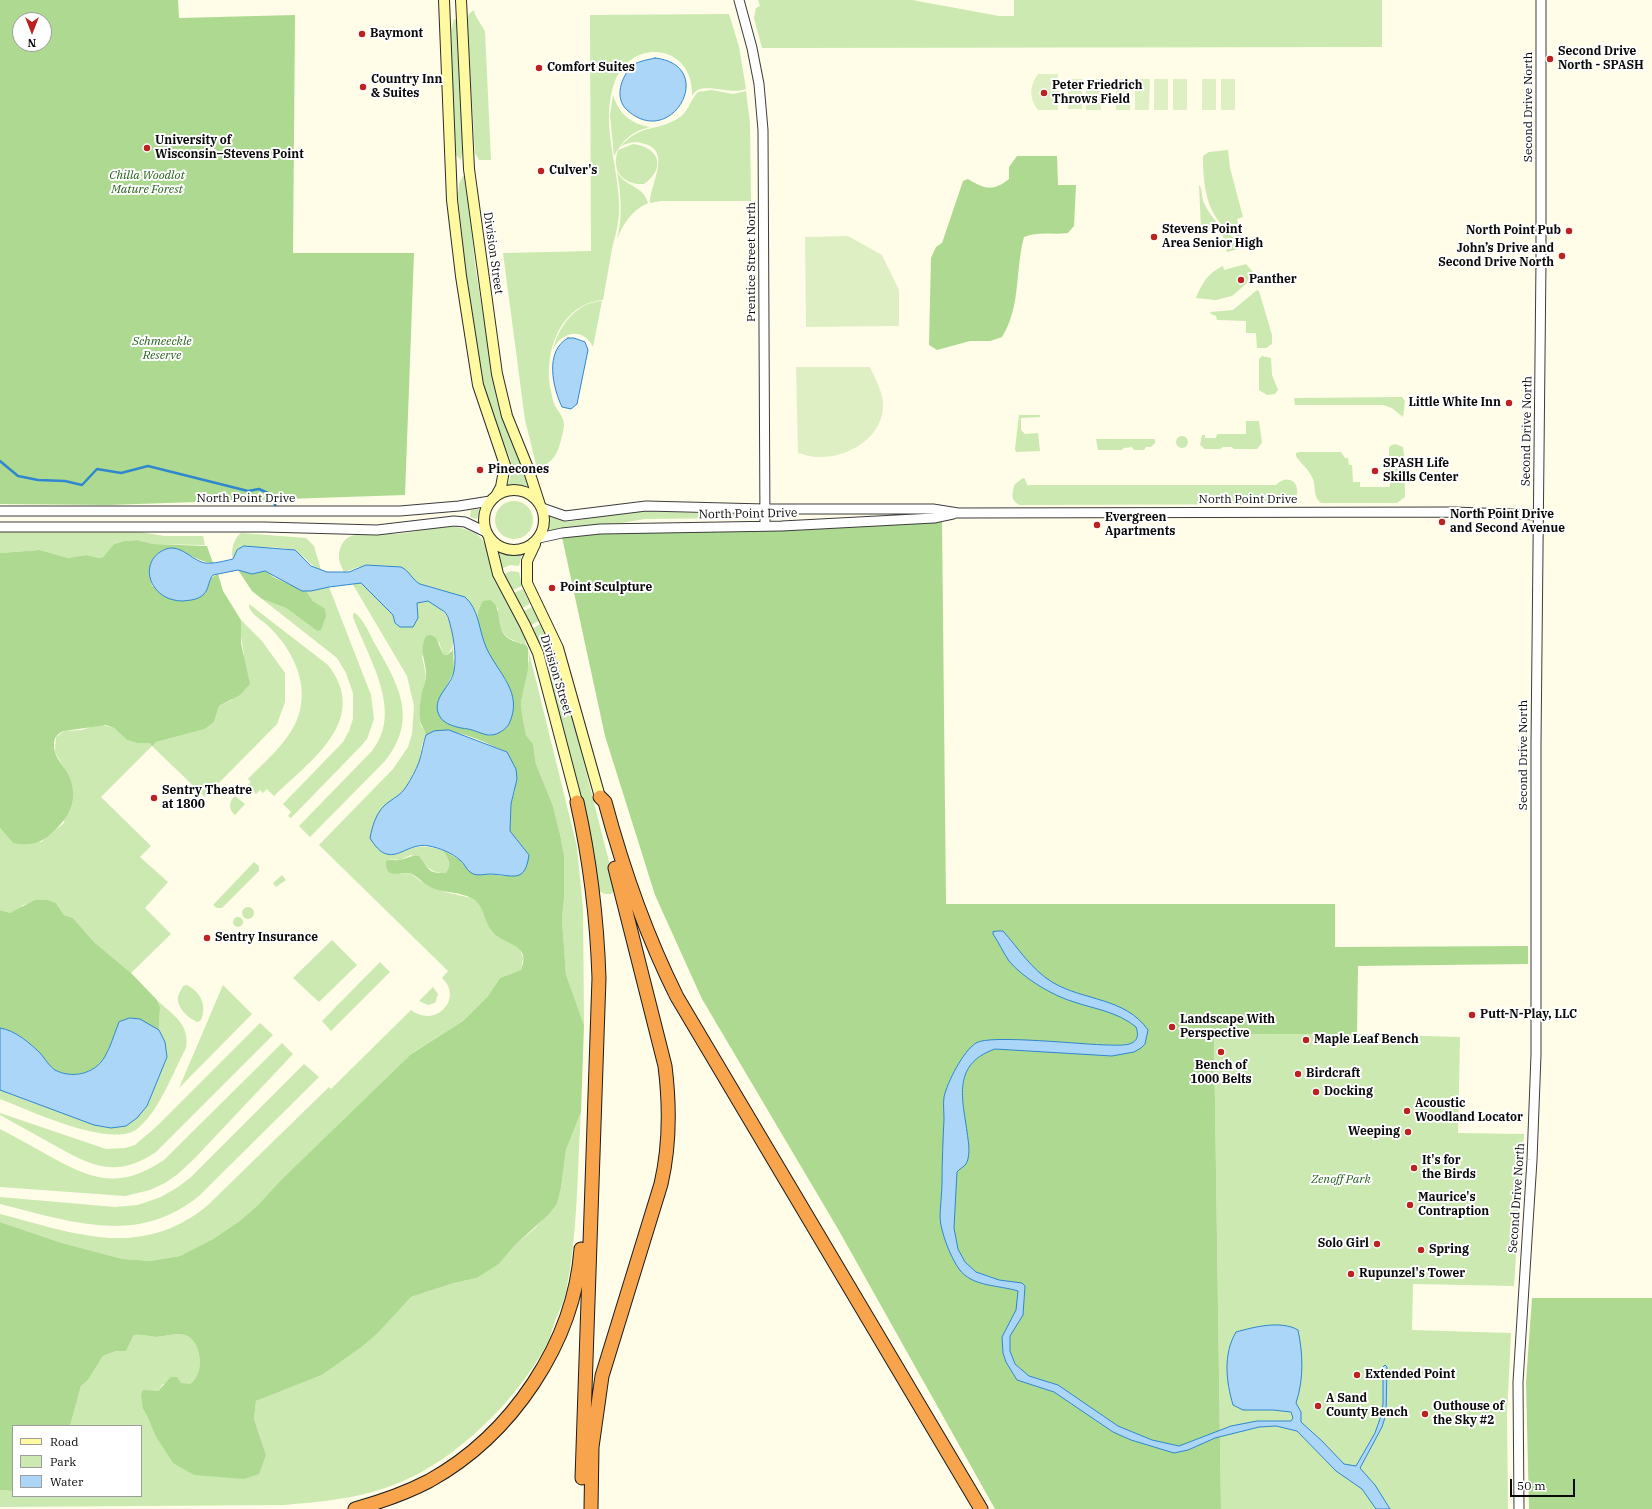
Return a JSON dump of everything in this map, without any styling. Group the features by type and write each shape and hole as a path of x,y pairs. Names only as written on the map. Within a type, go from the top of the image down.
{"highway":[{"path":"590,1509 592,1448 602,1376 661,1184 668,1149 669,1108 665,1066 598,804 600,797 605,802 620,859 637,906 677,997 981,1509"},
{"path":"577,802 590,873 598,952 598,1038 590,1202 582,1509"},
{"path":"355,1509 408,1491 452,1466 474,1449 497,1428 527,1392 542,1368 565,1320 578,1271 584,1222 590,1202"}],"main road":[{"path":"444,0 452,200 461,276 478,385 506,464 500,487 493,498 484,520 487,535 496,544 509,550 524,548 537,541 544,526 540,505 533,496 520,491 506,492 493,498"},
{"name":"Division Street","path":"461,0 469,169 496,374 507,416 528,468 540,505"},
{"name":"Division Street","path":"487,535 498,574 538,653 577,802"},
{"name":"Division Street","path":"537,541 527,562 527,583 558,648 600,797"}],"street":[{"name":"Prentice Street North","path":"739,0 752,48 759,84 763,130 765,526"},
{"name":"Second Drive North","path":"1519,1509 1518,1374 1532,1160 1536,1067 1538,515 1541,261 1541,0"},
{"name":"North Point Drive","path":"0,511 400,511 459,506 493,498"},
{"name":"North Point Drive","path":"540,505 565,516 646,506 765,509 933,509 958,513 1454,512 1538,515"},
{"name":"North Point Drive","path":"537,541 562,533 600,529 765,526 934,518 958,513"},
{"path":"0,527 257,527 377,530 454,521 465,522 487,535"}],"green space":[{"name":"Chilla Woodlot Mature Forest","path":"0,0 178,0 179,18 295,15 293,253 414,253 405,495 108,505 0,504"},
{"path":"758,0 912,0 999,16 1014,16 1014,0 1382,0 1382,47 762,48 754,18 756,8 760,6"},
{"path":"474,10 485,32 491,160 479,160 475,153 467,20 469,14"},
{"path":"729,14 739,47 746,89 732,91 708,88 696,91 692,96 690,79 683,66 673,57 661,52 647,53 634,57 623,67 615,81 609,113 609,129 617,178 619,215 603,300 588,304 575,311 565,321 552,347 549,377 551,391 555,406 563,420 564,429 554,458 547,464 537,468 525,420 503,253 591,251 590,15"},
{"path":"454,19 457,20 463,146 461,160 456,155 455,150 451,31"},
{"name":"Peter Friedrich Throws Field","path":"1038,74 1058,74 1058,110 1038,110 1035,106 1031,92 1033,83"},
{"path":"1068,79 1082,79 1082,109 1068,109"},
{"path":"1086,79 1101,79 1101,110 1086,110"},
{"path":"1116,79 1130,79 1130,110 1116,110"},
{"path":"1135,79 1150,79 1149,110 1135,110"},
{"path":"1154,79 1168,79 1168,110 1154,110"},
{"path":"1173,79 1187,79 1187,110 1173,110"},
{"path":"1202,79 1216,79 1216,110 1202,110"},
{"path":"1221,79 1235,79 1235,110 1221,110"},
{"path":"712,90 733,94 746,91 750,123 751,201 661,201 650,203 658,169 657,154 653,148 642,143 632,142 620,147 635,134 672,122 683,115 698,92"},
{"path":"613,95 622,113 632,121 643,126 650,127 638,131 629,137 621,145 614,156 610,115"},
{"path":"633,144 649,149 657,160 655,172 644,184 636,184 624,179 617,170 616,157 618,150"},
{"path":"1228,150 1230,168 1243,217 1237,219 1242,238 1230,232 1214,215 1209,204 1204,181 1203,156 1209,152"},
{"path":"1017,156 1057,156 1058,185 1076,185 1074,226 1068,233 1029,235 1024,237 1015,301 1008,325 1002,337 990,341 970,341 937,350 929,345 931,258 936,247 942,243 963,181 968,179 988,188 998,186 1009,179 1009,167"},
{"path":"617,172 620,177 638,189 646,197 648,203 637,209 629,218 617,239 621,206"},
{"path":"463,176 466,176 475,265 497,401 531,489 521,485 507,487 511,475 511,461 496,423 482,379 465,264 458,195 459,184"},
{"path":"1199,185 1204,203 1211,215 1226,232 1244,243 1245,247 1227,252 1221,229 1201,228"},
{"path":"848,236 882,255 899,290 899,326 806,327 805,237"},
{"path":"1246,264 1253,272 1246,284 1232,296 1216,300 1196,298 1206,279 1213,272 1223,266 1224,270"},
{"path":"1257,290 1259,291 1272,335 1272,344 1266,348 1257,348 1256,333 1246,333 1246,321 1217,320 1216,316 1210,312 1233,310"},
{"path":"602,301 593,347 589,340 584,336 572,334 561,339 553,350 559,333 576,311 593,302"},
{"path":"1262,356 1271,358 1272,375 1278,390 1275,394 1267,395 1259,390 1259,359"},
{"path":"796,367 870,367 883,401 882,414 878,425 871,435 852,450 828,457 816,457 798,453"},
{"path":"1402,397 1405,401 1403,417 1392,408 1383,405 1295,405 1294,398"},
{"path":"1019,415 1040,415 1040,417 1021,418 1021,430 1025,434 1038,433 1040,451 1016,452 1015,449"},
{"path":"1246,421 1259,421 1262,443 1257,449 1234,449 1231,447 1223,447 1220,449 1205,449 1200,445 1202,435 1205,435 1205,438 1216,438 1217,434 1246,434"},
{"path":"1184,436 1187,437 1187,447 1180,448 1177,447 1176,440 1177,437"},
{"path":"1096,439 1155,439 1155,443 1151,447 1146,447 1144,450 1134,450 1132,447 1124,448 1122,450 1098,450"},
{"path":"1395,444 1403,447 1404,454 1405,497 1397,503 1321,503 1318,501 1311,475 1296,456 1296,453 1299,452 1341,452 1345,458 1348,458 1349,465 1352,465 1353,482 1360,482 1360,487 1390,487 1389,449 1390,446"},
{"path":"1023,478 1025,479 1027,485 1276,485 1287,479 1295,483 1297,492 1295,499 1291,504 1020,505 1013,499 1013,493 1015,484"},
{"path":"514,501 524,504 530,510 533,520 530,530 524,536 514,539 504,536 498,530 495,520 498,510 504,504"},
{"path":"479,509 477,519 470,517 471,510"},
{"path":"635,511 745,514 746,516 744,518 645,519 622,523 565,527 546,533 549,524 548,516 567,522"},
{"path":"942,522 946,904 1335,904 1335,947 1528,946 1528,964 1358,966 1357,1034 1214,1034 1221,1509 995,1509 838,1229 702,999 655,895 605,736 562,537 593,533 784,531"},
{"path":"444,526 458,527 467,530 475,533 482,539 492,570 516,616 524,635 526,645 507,637 501,629 499,623 498,608 480,605 478,618 469,601 465,597 359,567 344,572 341,565 339,556 341,546 350,536 365,533 388,534 420,531"},
{"path":"135,531 164,536 203,536 205,545 153,544 137,540 124,541 114,544 103,557 99,558 86,555 68,558 40,550 0,553 0,532"},
{"path":"241,533 306,538 314,546 321,570 296,552 284,548 237,550 233,559 233,545 236,538"},
{"path":"137,540 153,544 207,546 213,563 206,562 174,549 167,549 160,552 151,564 150,575 152,586 205,594 211,578 218,574 223,591 241,620 241,643 250,684 240,695 219,706 214,722 205,729 156,742 152,746 150,743 137,743 127,740 114,728 106,725 64,731 60,733 55,739 54,748 58,759 71,781 73,789 72,805 65,819 44,839 30,844 13,843 0,828 0,553 40,550 68,558 86,555 99,558 103,557 114,544 124,541"},
{"path":"496,551 510,555 522,554 519,566 510,565 501,569"},
{"path":"238,570 252,574 265,571 275,578 306,591 313,601 325,609 326,616 321,630 317,631 286,608 262,599 252,591"},
{"path":"511,571 519,572 522,586 513,590 504,574"},
{"path":"352,583 361,583 365,585 393,615 395,623 413,627 418,618 417,603 426,601 434,603 442,609 448,618 454,639 452,648 447,655 443,654 439,642 422,656 426,676 421,699 420,719 421,726 426,732 426,735 422,745 419,763 401,795 372,827 397,854 414,847 431,847 443,850 450,862 450,868 446,873 431,870 411,855 400,860 389,859 400,874 410,873 422,882 445,892 471,898 478,903 485,913 491,930 520,949 523,958 521,970 500,978 488,996 463,1021 412,1053 241,1220 213,1239 180,1256 150,1261 123,1259 62,1243 0,1222 0,1214 54,1228 107,1238 132,1237 158,1233 183,1222 208,1205 329,1087 331,1089 411,1010 420,1015 429,1016 444,1009 448,1002 450,994 448,986 442,978 448,971 319,845 393,769 408,747 412,734 414,706 407,676"},
{"path":"329,587 371,695 374,719 367,739 291,818 288,816 291,812 283,804 343,742 353,719 353,693 346,673 337,658 262,599 286,608 317,631 325,610 313,601 306,591"},
{"path":"523,589 530,604 522,608 514,593"},
{"path":"490,600 497,608 501,629 504,634 510,639 526,645 528,648 528,669 521,702 522,714 526,735 533,744 536,764 553,806 564,855 564,899 562,919 566,975 584,1025 581,1112 566,1150 561,1188 557,1204 548,1215 515,1245 499,1264 477,1278 454,1283 411,1297 378,1333 363,1346 322,1375 256,1401 254,1419 266,1455 259,1474 244,1479 194,1475 173,1463 155,1435 143,1409 141,1394 143,1390 158,1391 171,1377 177,1377 181,1383 190,1384 196,1378 198,1373 200,1362 198,1350 193,1340 181,1334 155,1337 134,1335 126,1351 116,1351 103,1356 88,1380 81,1386 70,1425 12,1425 12,1491 0,1490 0,1222 62,1243 123,1259 150,1261 180,1256 213,1239 241,1220 411,1054 463,1021 488,996 500,978 521,970 524,961 523,954 520,949 497,936 492,931 476,901 462,895 431,888 410,873 390,873 386,867 386,861 388,860 399,860 419,856 432,871 446,873 449,864 443,850 460,860 470,872 478,875 488,874 505,876 529,855 510,831 511,804 515,790 507,752 478,739 457,733 436,732 426,735 420,721 420,702 426,675 423,645 426,636 431,635 436,638 443,654 447,655 452,651 453,646 454,671 445,689 452,725 473,729 491,736 507,681 488,654 479,632 477,621 483,601"},
{"path":"249,604 328,665 340,685 343,704 339,721 331,738 318,754 274,796 267,789 263,793 260,790 256,794 247,786 251,782 248,779 274,753 288,736 301,707 302,692 300,677 287,648 266,624 252,613"},
{"path":"532,607 539,621 531,625 524,611"},
{"path":"355,613 366,627 391,673 397,688 403,716 401,731 395,746 385,761 310,837 299,826 371,752 381,736 385,720 384,703 380,685 353,617 353,614"},
{"path":"241,620 262,641 285,673 285,702 277,724 205,797 152,746 101,797 151,846 140,857 168,882 145,908 171,934 131,973 94,942 73,918 64,915 56,903 48,900 23,905 17,911 10,913 0,910 0,828 13,843 41,842 64,823 67,773 55,752 56,737 64,731 82,730 99,724 114,728 127,740 137,743 150,743 152,745 156,742 205,729 214,722 219,706 232,700 244,654 240,631"},
{"path":"541,624 549,639 539,643 533,628"},
{"path":"550,642 556,659 545,662 540,646"},
{"path":"528,648 577,847 583,909 584,1025 566,976 562,919 564,899 564,855 560,834 553,806 536,764 533,744 526,735 522,714 521,702 529,659"},
{"path":"558,662 616,889 611,894 605,894 598,891 580,795 547,665"},
{"path":"235,796 245,804 235,815 230,808 230,805 231,800"},
{"path":"254,862 259,866 259,871 222,908 217,908 213,905"},
{"path":"282,875 286,880 276,887 273,883"},
{"path":"35,900 48,900 56,903 64,915 73,918 94,942 131,973 157,1000 160,1007 159,1030 140,1021 131,1019 119,1022 111,1045 100,1063 89,1071 68,1074 55,1070 39,1052 18,1035 6,1029 0,1028 0,910 10,913"},
{"path":"246,907 250,907 254,913 250,919 246,919 242,915 242,911"},
{"path":"238,917 243,922 238,927 233,922"},
{"path":"332,940 357,965 319,1002 293,978"},
{"path":"380,962 390,972 331,1031 322,1021"},
{"path":"187,985 196,991 202,1000 203,1015 201,1020 198,1022 185,1014 179,1004 179,993 183,986"},
{"path":"223,985 252,1014 179,1088"},
{"path":"433,987 438,994 435,1003 428,1005 419,1001"},
{"path":"157,1000 174,1015 183,1026 187,1040 186,1048 159,1102 145,1122 137,1129 125,1134 109,1134 90,1131 49,1119 0,1099 0,1090 94,1125 147,1106 167,1057 165,1042 159,1030 160,1007"},
{"path":"260,1023 273,1035 156,1152 142,1160 128,1165 116,1167 92,1164 80,1159 0,1115 0,1113 106,1149 125,1148 135,1145 157,1126"},
{"name":"Zenoff Park","path":"1214,1033 1357,1034 1460,1037 1458,1133 1524,1134 1514,1286 1413,1284 1412,1330 1511,1333 1507,1415 1508,1509 1221,1509"},
{"path":"282,1043 293,1054 194,1159 178,1174 165,1183 150,1190 125,1196 0,1187 0,1129 81,1172 108,1178 121,1178 134,1175 164,1160"},
{"path":"304,1064 319,1077 199,1196 175,1212 151,1221 127,1225 102,1226 52,1217 0,1204 0,1197 115,1207 138,1205 161,1197 190,1178"},
{"path":"581,1112 575,1228 569,1274 564,1299 547,1343 531,1371 496,1413 455,1450 432,1466 409,1479 373,1492 335,1500 297,1504 0,1507 0,1490 12,1491 12,1497 142,1497 142,1425 70,1425 81,1386 88,1380 103,1356 116,1351 126,1351 134,1335 155,1337 181,1334 189,1337 196,1345 200,1362 198,1373 194,1380 190,1384 163,1384 158,1391 152,1392 143,1409 155,1435 194,1475 207,1475 266,1455 254,1419 256,1401 322,1375 363,1346 378,1333 411,1297 454,1283 477,1278 499,1264 515,1245 534,1229 557,1204 561,1188 566,1150"},
{"path":"1532,1298 1652,1298 1652,1509 1529,1509 1526,1382"}],"water":[{"path":"655,58 674,64 684,75 686,88 682,102 673,113 659,120 644,120 627,110 623,105 620,88 625,76 634,64"},
{"path":"568,338 574,338 585,342 588,350 577,404 571,409 562,407 556,390 553,370 553,361 556,352 560,344"},
{"path":"244,546 295,550 311,566 327,572 349,572 366,565 401,567 420,584 465,597 470,602 476,614 486,647 508,684 513,702 513,713 509,724 499,733 489,735 448,724 439,715 437,709 439,698 454,671 454,644 450,623 445,612 428,601 417,603 418,618 413,627 400,627 395,623 393,615 361,583 311,591 302,591 265,571 252,574 238,570 213,575 207,590 202,596 197,599 183,601 171,599 162,594 150,579 149,570 152,562 157,554 166,549 171,548 181,550 200,561 212,563 233,559 237,550"},
{"path":"449,730 507,752 516,769 517,779 511,804 510,831 529,855 524,870 517,876 472,874 461,861 453,855 442,849 429,846 420,846 391,855 378,848 370,838 373,825 379,812 385,805 401,793 412,778 419,762 426,735 434,731"},
{"path":"1003,931 1031,965 1052,982 1077,993 1116,1005 1128,1011 1139,1019 1148,1030 1145,1044 1141,1048 1134,1052 1112,1056 995,1049 980,1056 971,1065 965,1075 963,1099 969,1155 966,1164 957,1172 954,1228 958,1249 965,1262 976,1272 999,1280 1022,1283 1025,1286 1023,1315 1010,1336 1010,1351 1015,1364 1029,1376 1058,1385 1118,1426 1152,1440 1179,1446 1231,1426 1257,1421 1291,1421 1293,1418 1291,1412 1273,1410 1243,1410 1233,1405 1227,1377 1227,1358 1236,1332 1267,1325 1284,1325 1291,1327 1298,1330 1301,1348 1302,1366 1299,1394 1296,1403 1301,1412 1301,1422 1344,1464 1356,1466 1375,1433 1381,1416 1383,1404 1383,1367 1385,1365 1387,1367 1386,1414 1382,1427 1360,1468 1375,1485 1390,1509 1376,1509 1362,1489 1336,1471 1297,1431 1276,1426 1259,1427 1215,1438 1188,1450 1174,1453 1131,1440 1113,1432 1054,1392 1017,1380 1006,1362 1003,1353 1002,1337 1016,1310 1018,1291 978,1282 964,1275 953,1258 942,1231 940,1214 944,1097 946,1091 961,1060 976,1043 999,1040 1018,1040 1097,1045 1124,1045 1132,1043 1137,1038 1137,1034 1136,1027 1122,1018 1114,1014 1066,999 1048,991 1030,980 1009,961 993,934 993,932"},
{"path":"130,1018 140,1019 159,1030 165,1042 167,1057 147,1106 137,1118 126,1126 111,1128 94,1125 0,1090 0,1028 17,1034 28,1042 55,1070 62,1073 75,1074 89,1071 100,1063 109,1049 119,1022"}],"waterway":[{"path":"0,461 18,476 38,480 65,481 82,485 97,469 121,473 148,466 248,491 259,489 270,494 277,509"}],"place":[{"name":"Baymont","path":"362,34"},
{"name":"Second Drive North - SPASH","path":"1550,59"},
{"name":"Comfort Suites","path":"539,68"},
{"name":"Country Inn & Suites","path":"363,87"},
{"name":"Peter Friedrich Throws Field","path":"1044,93"},
{"name":"University of Wisconsin–Stevens Point","path":"147,148"},
{"name":"Culver's","path":"541,171"},
{"name":"North Point Pub","path":"1569,231"},
{"name":"Stevens Point Area Senior High","path":"1154,237"},
{"name":"John’s Drive and Second Drive North","path":"1562,256"},
{"name":"Panther","path":"1241,280"},
{"name":"Little White Inn","path":"1509,403"},
{"name":"Pinecones","path":"480,470"},
{"name":"SPASH Life Skills Center","path":"1375,471"},
{"name":"North Point Drive and Second Avenue","path":"1442,522"},
{"name":"Evergreen Apartments","path":"1097,525"},
{"name":"Point Sculpture","path":"552,588"},
{"name":"Sentry Theatre at 1800","path":"154,798"},
{"name":"Sentry Insurance","path":"207,938"},
{"name":"Putt-N-Play, LLC","path":"1472,1015"},
{"name":"Landscape With Perspective","path":"1172,1027"},
{"name":"Maple Leaf Bench","path":"1306,1040"},
{"name":"Bench of 1000 Belts","path":"1221,1052"},
{"name":"Birdcraft","path":"1298,1074"},
{"name":"Docking","path":"1316,1092"},
{"name":"Acoustic Woodland Locator","path":"1407,1111"},
{"name":"Weeping","path":"1408,1132"},
{"name":"It's for the Birds","path":"1414,1168"},
{"name":"Maurice's Contraption","path":"1410,1205"},
{"name":"Solo Girl","path":"1377,1244"},
{"name":"Spring","path":"1421,1250"},
{"name":"Rupunzel's Tower","path":"1351,1274"},
{"name":"Extended Point","path":"1357,1375"},
{"name":"A Sand County Bench","path":"1318,1406"},
{"name":"Outhouse of the Sky #2","path":"1425,1414"}],"park label":[{"name":"Schmeeckle Reserve","path":"162,349"}]}
